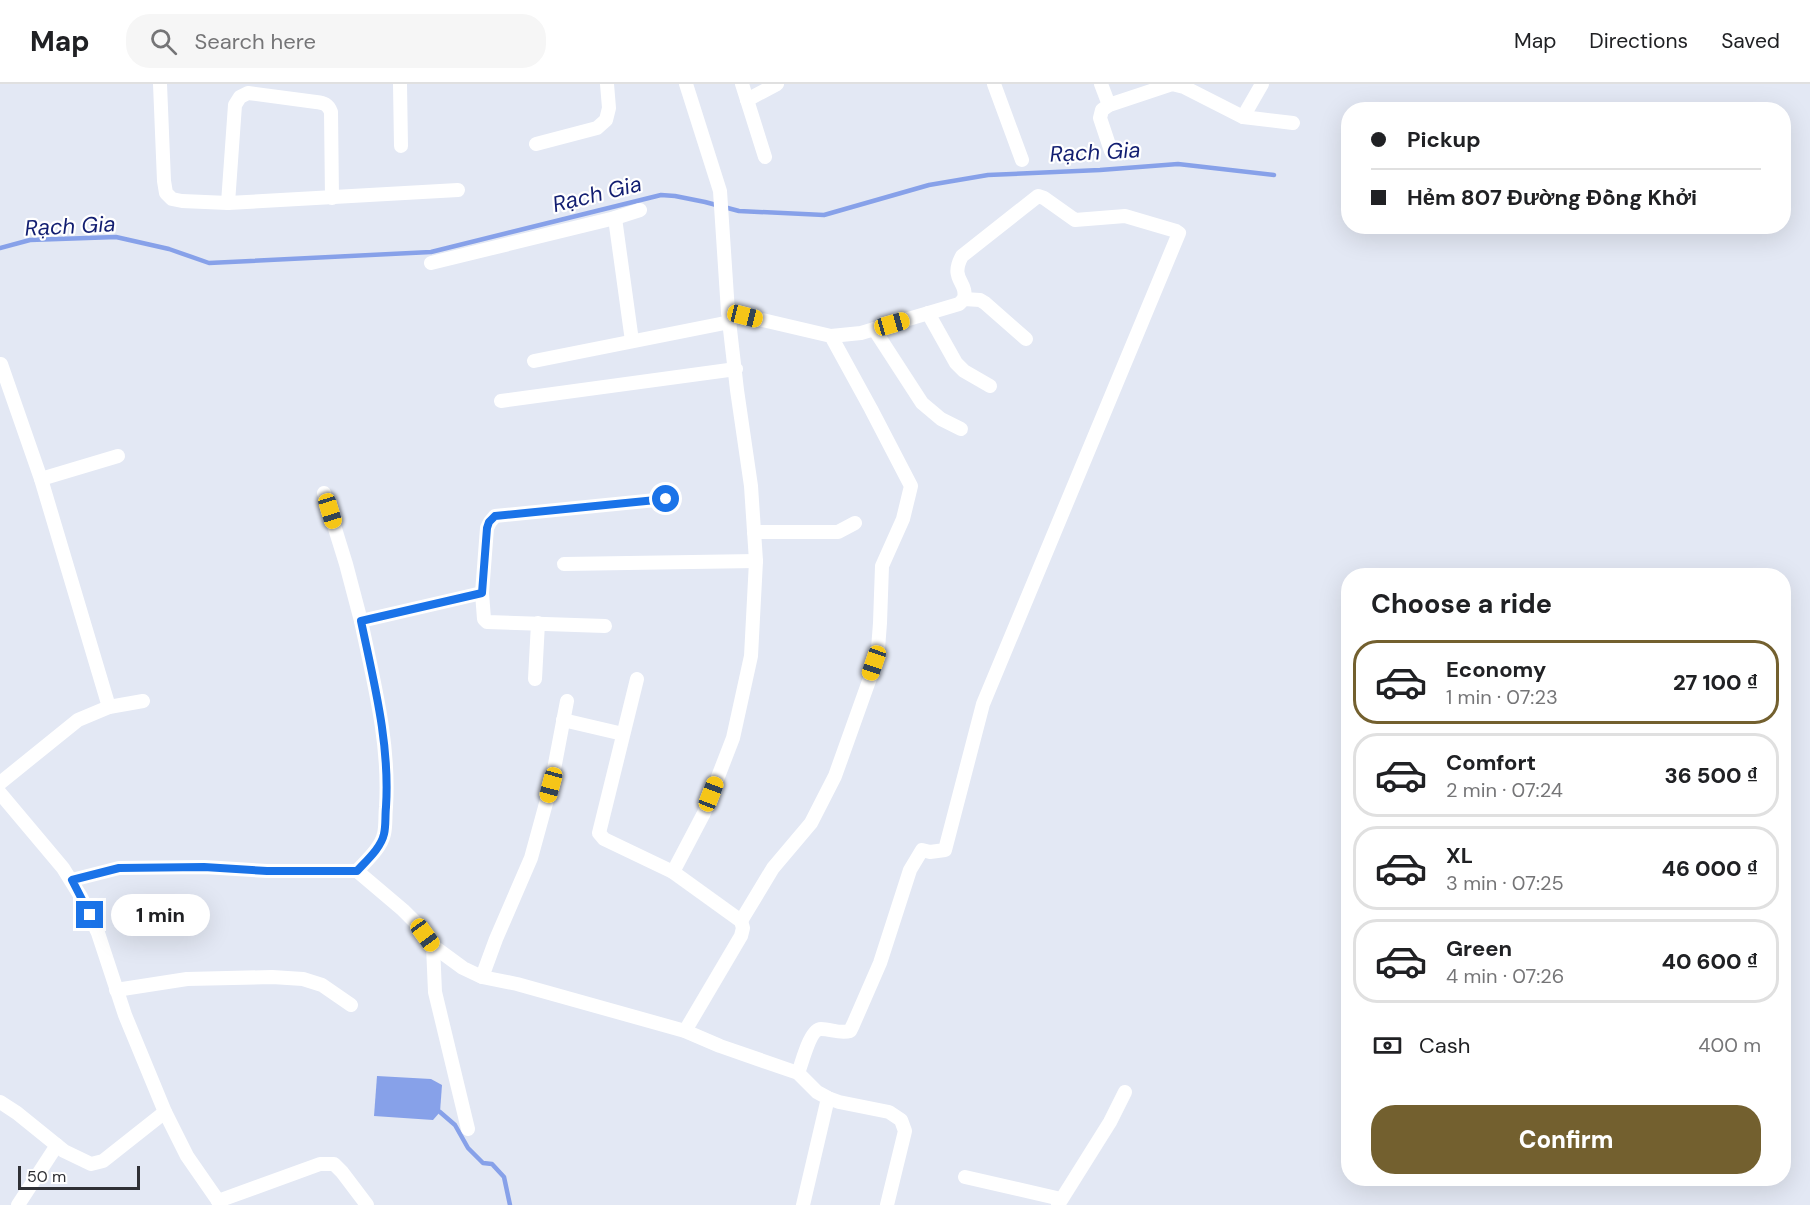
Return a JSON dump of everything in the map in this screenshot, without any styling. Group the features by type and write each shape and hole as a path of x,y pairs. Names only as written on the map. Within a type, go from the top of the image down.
{"street":[{"path":"160,84 164,181 166,193 172,199 228,202 458,190"},
{"path":"400,84 401,146"},
{"path":"536,144 597,128 606,120 609,108 607,84"},
{"path":"674,872 704,813 733,738 752,656 756,561 751,486 729,317 720,191 686,84"},
{"path":"742,84 765,157"},
{"path":"747,100 777,84"},
{"path":"994,84 1022,160"},
{"path":"1101,84 1109,105"},
{"path":"1111,151 1100,118 1102,111 1109,105 1172,84 1184,87 1243,117 1293,123"},
{"path":"1243,117 1262,84"},
{"path":"228,202 235,105 240,97 248,93 324,103 329,107 331,112 332,198"},
{"path":"534,361 632,341 729,317 831,336 861,333 959,304 964,299 965,293 956,274 962,256 1038,196 1075,220 1125,216 1179,233 983,704 945,850 930,852 922,850 910,870 880,963 850,1031 816,1030 798,1073"},
{"path":"431,263 640,210"},
{"path":"615,218 632,341"},
{"path":"964,299 980,300 985,303 1026,339"},
{"path":"928,313 956,363 964,372 990,386"},
{"path":"874,329 922,403 941,419 961,429"},
{"path":"741,921 773,868 811,823 835,776 878,649 882,566 903,519 911,486 831,336"},
{"path":"1,364 41,478 110,707"},
{"path":"501,401 736,369"},
{"path":"41,478 118,456"},
{"path":"324,493 361,621 386,752 387,792 384,836 374,852 357,871"},
{"path":"605,626 487,622 484,619 482,593 489,522 495,516 666,499"},
{"path":"754,532 838,532 855,523"},
{"path":"564,564 756,561"},
{"path":"361,621 482,593"},
{"path":"535,679 537,622"},
{"path":"637,679 600,836 674,872 741,921 743,928 741,936 685,1031"},
{"path":"0,783 78,720 110,707 143,701"},
{"path":"482,977 531,858 551,785 567,701"},
{"path":"563,720 623,734"},
{"path":"0,793 72,880 98,933 124,1015 165,1112 187,1156 219,1203 320,1164 334,1164 367,1205"},
{"path":"72,880 119,868 204,867 267,871 357,871 404,910 433,946 463,968 482,977 517,984 685,1031 720,1046 798,1073 817,1092 828,1098 889,1113 901,1120 905,1131 887,1205"},
{"path":"433,946 435,992 468,1129"},
{"path":"116,990 187,979 272,977 303,979 322,985 351,1005"},
{"path":"965,1177 1059,1202 1110,1122 1125,1092"},
{"path":"803,1205 828,1098"},
{"path":"0,1102 64,1151 91,1164 103,1161 165,1112"},
{"path":"18,1205 57,1145"}],"water":[{"path":"377,1076 431,1079 442,1085 440,1112 433,1120 374,1116"}],"waterway":[{"name":"Rạch Gia","path":"0,248 30,240 116,237 169,249 209,263 431,252 661,195 705,202 739,211 824,215 929,185 988,175 1178,164 1274,175"},
{"path":"440,1112 455,1125 468,1148 483,1163 492,1164 504,1177 510,1205"}],"route":[{"path":"90,915 72,880 119,868 204,867 267,871 357,871 374,852 384,836 387,792 386,752 361,621 482,593 487,528 495,516 666,499"}]}
